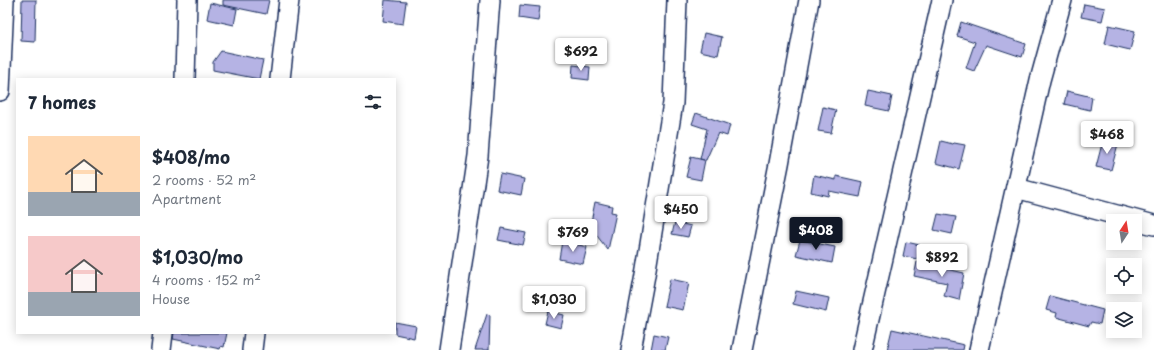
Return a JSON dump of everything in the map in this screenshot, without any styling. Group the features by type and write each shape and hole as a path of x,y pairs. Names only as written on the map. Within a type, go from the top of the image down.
{"street":[{"path":"0,91 4,0"},
{"path":"185,78 187,0"},
{"path":"280,78 289,0"},
{"path":"449,350 478,156 490,0"},
{"path":"630,350 645,275 673,102 677,0"},
{"path":"742,350 779,164 809,0"},
{"path":"862,350 942,0"},
{"path":"979,350 1040,80 1062,0"},
{"path":"1016,188 1154,226"},
{"path":"161,350 163,334"},
{"path":"252,350 254,334"}],"building":[{"path":"22,0 36,0 35,42 21,41"},
{"path":"223,0 269,0 266,14 223,5"},
{"path":"385,0 406,2 403,24 383,21"},
{"path":"210,3 237,9 234,25 207,19"},
{"path":"1084,4 1105,8 1102,21 1081,17"},
{"path":"520,5 540,7 538,21 519,18"},
{"path":"961,22 1026,44 1022,57 986,45 974,71 966,68 975,42 957,36"},
{"path":"1109,25 1135,31 1130,50 1105,44"},
{"path":"704,33 722,37 718,55 700,51"},
{"path":"221,51 263,60 259,78 213,70 213,62"},
{"path":"573,65 590,67 589,80 572,78"},
{"path":"868,91 892,96 889,111 865,106"},
{"path":"1067,91 1092,97 1090,110 1064,104"},
{"path":"823,107 836,110 831,133 818,131"},
{"path":"696,113 730,125 727,136 718,133 705,160 701,180 686,177 691,157 704,160 700,159 707,129 692,124"},
{"path":"1103,140 1118,144 1111,170 1096,167"},
{"path":"941,141 965,145 959,169 936,163"},
{"path":"500,174 524,179 521,195 497,190"},
{"path":"814,175 836,180 836,176 863,182 860,197 829,191 828,196 811,192"},
{"path":"595,202 612,206 611,212 616,213 608,250 590,227"},
{"path":"938,214 956,217 952,234 934,230"},
{"path":"675,222 691,226 688,237 672,234"},
{"path":"501,228 526,233 523,245 498,240"},
{"path":"800,240 835,247 832,263 796,255"},
{"path":"562,241 587,247 583,264 559,259"},
{"path":"906,242 920,245 917,259 903,256"},
{"path":"917,262 964,273 959,300 944,296 947,283 914,276"},
{"path":"670,279 689,283 683,310 664,306"},
{"path":"796,291 829,298 826,312 793,304"},
{"path":"1050,296 1103,310 1100,324 1091,322 1089,326 1056,317 1057,313 1046,310"},
{"path":"548,311 564,315 561,328 545,324"},
{"path":"487,314 490,315 489,350 475,350"},
{"path":"396,322 416,326 414,338 395,334"},
{"path":"892,329 964,345 963,350 887,350"},
{"path":"174,334 227,334 224,347 221,346 220,349 173,339"},
{"path":"654,334 668,337 665,350 651,350"}]}
